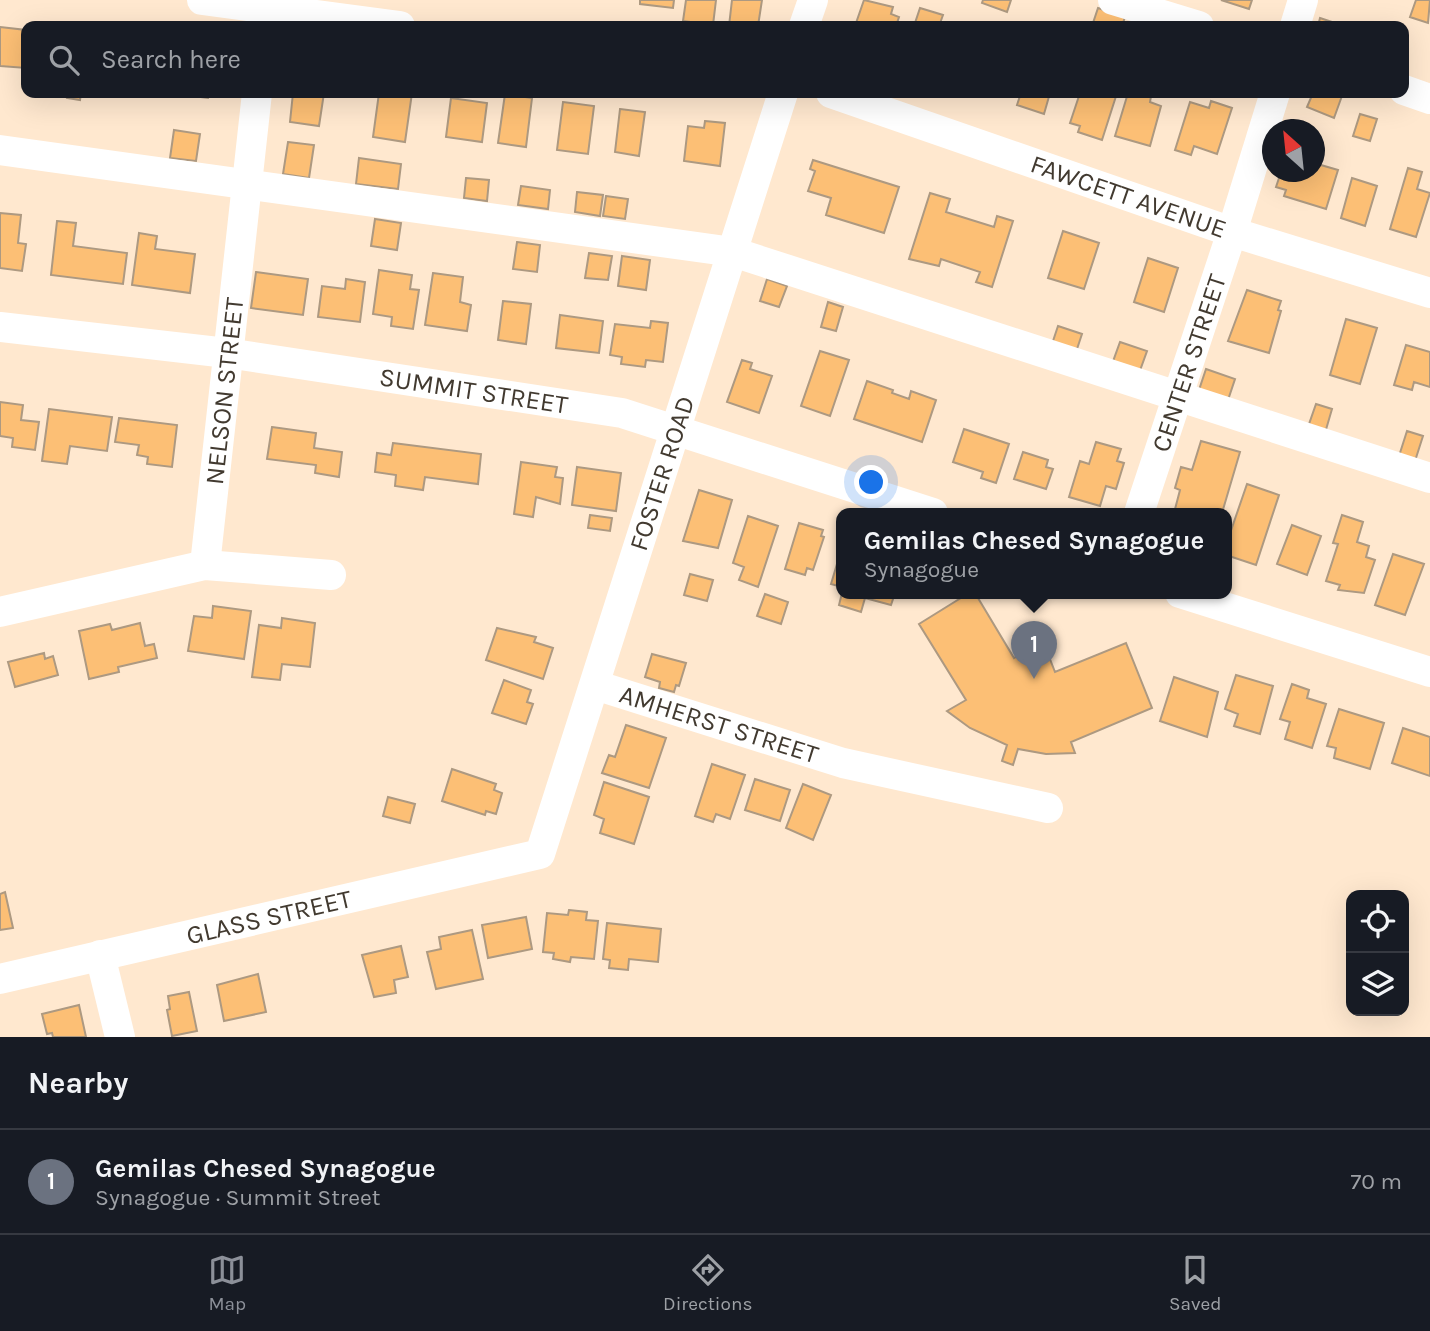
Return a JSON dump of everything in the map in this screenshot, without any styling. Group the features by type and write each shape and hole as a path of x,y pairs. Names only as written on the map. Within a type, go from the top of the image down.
{"street":[{"path":"202,0 267,12 352,21"},
{"path":"806,21 813,0"},
{"path":"1113,0 1182,21"},
{"path":"1297,21 1303,0"},
{"path":"1409,92 1430,99"},
{"name":"NELSON STREET","path":"205,565 256,98"},
{"name":"FOSTER ROAD","path":"541,855 781,98"},
{"name":"FAWCETT AVENUE","path":"845,98 1232,232 1430,293"},
{"name":"CENTER STREET","path":"1141,508 1273,98"},
{"path":"0,150 733,252 1430,478"},
{"name":"SUMMIT STREET","path":"0,327 227,354 622,413 676,428 918,508"},
{"path":"0,612 205,565 331,575"},
{"path":"1199,599 1430,672"},
{"name":"AMHERST STREET","path":"595,685 843,763 1048,808"},
{"name":"GLASS STREET","path":"0,979 541,855"},
{"path":"100,955 120,1037"}],"building":[{"path":"640,0 674,0 673,8 640,4"},
{"path":"686,0 716,0 713,21 683,21"},
{"path":"732,0 762,0 759,21 730,21"},
{"path":"864,0 893,7 891,14 899,17 898,21 857,21"},
{"path":"983,0 1011,0 1007,12 982,3"},
{"path":"1221,0 1252,0 1249,9"},
{"path":"1416,0 1430,0 1428,23 1410,17"},
{"path":"920,8 943,15 941,21 916,21"},
{"path":"1098,8 1125,17 1124,21 1094,21"},
{"path":"0,27 21,29 21,68 0,66"},
{"path":"292,98 323,98 319,126 290,122"},
{"path":"378,98 411,98 405,142 373,137"},
{"path":"451,98 487,103 482,142 446,137"},
{"path":"504,98 532,98 526,147 498,143"},
{"path":"1019,98 1049,98 1044,114 1017,105"},
{"path":"1078,98 1115,98 1102,140 1078,132 1080,126 1070,123"},
{"path":"1126,98 1151,98 1150,102 1161,106 1150,146 1115,136"},
{"path":"1311,98 1341,98 1334,118 1307,107"},
{"path":"1211,101 1232,108 1217,154 1194,146 1191,155 1175,150 1190,102 1209,108"},
{"path":"563,102 594,106 588,154 557,150"},
{"path":"620,109 645,112 639,156 615,152"},
{"path":"1360,114 1377,119 1370,141 1353,136"},
{"path":"705,121 725,123 720,166 684,161 688,126 704,128"},
{"path":"174,130 200,134 196,161 170,158"},
{"path":"288,142 314,145 309,178 283,174"},
{"path":"359,158 401,164 398,189 356,184"},
{"path":"813,160 899,187 884,233 826,215 831,198 808,191 815,171 810,169"},
{"path":"1325,166 1338,170 1326,209 1284,196 1286,190 1276,187 1278,182 1325,182"},
{"path":"1408,168 1422,172 1417,189 1430,193 1416,237 1390,229"},
{"path":"466,178 489,180 487,201 464,198"},
{"path":"1352,178 1377,186 1365,226 1341,218"},
{"path":"521,186 550,190 548,209 518,205"},
{"path":"577,192 603,195 600,216 575,212"},
{"path":"930,193 950,199 946,212 994,227 997,216 1013,221 992,287 976,282 980,272 941,259 939,266 909,259"},
{"path":"606,196 628,199 625,219 603,216"},
{"path":"0,213 21,215 18,243 26,244 22,271 0,268"},
{"path":"375,219 401,223 397,250 371,246"},
{"path":"57,221 76,223 73,246 127,253 123,284 51,275"},
{"path":"1063,231 1099,243 1084,289 1048,278"},
{"path":"139,233 157,236 155,249 195,254 190,293 132,285"},
{"path":"517,242 540,245 537,272 513,269"},
{"path":"589,253 612,256 608,280 585,278"},
{"path":"622,256 650,260 646,290 618,286"},
{"path":"1148,258 1178,268 1164,312 1134,302"},
{"path":"379,270 412,275 410,289 419,290 413,329 391,326 392,317 373,314"},
{"path":"256,272 308,279 303,315 251,308"},
{"path":"433,273 463,277 460,302 471,305 467,331 425,325"},
{"path":"346,279 365,282 360,322 318,317 322,286 345,289"},
{"path":"767,279 787,286 779,307 760,301"},
{"path":"1247,290 1281,301 1278,310 1281,311 1269,353 1228,341"},
{"path":"503,301 531,304 526,344 498,340"},
{"path":"828,302 843,307 836,331 821,327"},
{"path":"560,315 603,321 599,353 556,348"},
{"path":"1346,319 1377,328 1360,384 1330,375"},
{"path":"651,321 668,323 663,362 646,360 645,367 621,364 622,357 610,355 615,324 650,328"},
{"path":"1058,326 1082,334 1075,355 1051,347"},
{"path":"1120,342 1147,351 1138,376 1111,367"},
{"path":"1406,345 1430,352 1430,387 1414,382 1412,390 1394,385"},
{"path":"820,351 849,360 830,416 801,406"},
{"path":"742,360 752,363 750,369 772,376 759,413 727,402"},
{"path":"1206,369 1235,379 1227,403 1198,393"},
{"path":"867,381 909,399 911,391 936,400 922,442 854,419"},
{"path":"0,402 23,405 21,420 39,422 35,450 12,447 13,438 0,436"},
{"path":"1316,404 1332,409 1325,433 1308,427"},
{"path":"49,409 112,417 107,451 70,446 67,464 42,461"},
{"path":"119,418 177,425 172,467 147,464 148,457 137,455 139,445 115,442"},
{"path":"272,427 316,433 314,448 342,452 339,477 315,473 316,465 267,459"},
{"path":"964,429 1009,444 996,483 981,478 983,472 953,462"},
{"path":"1407,431 1423,436 1415,461 1399,456"},
{"path":"1201,441 1240,452 1223,508 1175,508 1180,490 1175,488 1181,467 1192,470"},
{"path":"1096,442 1121,449 1117,461 1124,463 1116,489 1106,486 1100,506 1069,497 1080,461 1089,464"},
{"path":"393,443 481,454 478,484 425,477 423,490 395,486 396,475 375,472 377,453 391,455"},
{"path":"1023,452 1048,460 1046,467 1053,469 1046,489 1014,479"},
{"path":"521,462 557,467 555,477 563,478 560,504 536,497 533,517 514,514"},
{"path":"577,467 621,473 616,511 572,505"},
{"path":"1247,484 1279,495 1256,565 1232,557 1232,528"},
{"path":"699,490 732,500 718,548 683,541"},
{"path":"590,515 612,518 610,531 588,528"},
{"path":"1342,515 1363,522 1357,542 1369,546 1366,557 1375,560 1364,593 1338,590 1340,585 1326,581 1338,544 1333,543"},
{"path":"748,516 778,526 758,587 739,580 744,567 733,563"},
{"path":"799,523 823,530 821,536 824,537 813,570 807,568 805,575 785,569"},
{"path":"1292,525 1321,536 1307,575 1277,564"},
{"path":"1393,554 1424,564 1405,615 1375,605"},
{"path":"836,567 836,585 831,584"},
{"path":"690,574 713,580 707,601 684,595"},
{"path":"765,594 788,602 781,624 757,616"},
{"path":"840,599 865,599 861,612 839,605"},
{"path":"869,599 893,599 891,605"},
{"path":"959,599 979,599 1014,658 1027,650 1032,637 1052,644 1048,654 1055,672 1126,643 1152,708 1071,742 1075,753 1046,754 1018,749 1013,765 1002,761 1007,745 970,728 947,711 966,700 919,624"},
{"path":"213,606 251,611 244,659 188,651 194,616 212,618"},
{"path":"282,618 315,623 310,667 282,664 280,680 252,677 259,625 281,628"},
{"path":"140,623 145,646 154,644 157,658 118,667 119,672 89,679 79,631 110,624 112,630"},
{"path":"497,628 536,637 534,642 553,648 543,679 486,660"},
{"path":"44,653 45,659 53,656 58,675 15,687 8,662"},
{"path":"652,654 686,663 679,686 676,685 674,692 659,688 660,682 645,677"},
{"path":"1236,675 1273,686 1260,734 1234,726 1238,714 1225,709"},
{"path":"1174,677 1218,692 1207,737 1160,721"},
{"path":"504,680 531,690 527,702 533,704 526,724 492,713"},
{"path":"1292,684 1309,690 1307,698 1326,704 1312,748 1285,739 1290,722 1280,719"},
{"path":"1339,709 1384,723 1370,769 1334,758 1336,748 1327,746"},
{"path":"626,725 666,738 649,788 602,773 609,755 615,757"},
{"path":"1403,728 1430,737 1430,776 1392,763"},
{"path":"712,764 745,775 730,819 716,814 713,822 695,816"},
{"path":"452,769 496,784 494,790 502,793 496,814 486,811 485,815 442,801"},
{"path":"755,779 790,790 780,821 745,810"},
{"path":"604,782 649,797 634,844 600,833 604,819 594,815"},
{"path":"803,784 831,795 813,840 786,828"},
{"path":"388,797 415,804 410,823 383,816"},
{"path":"5,892 13,928 0,930 0,894"},
{"path":"569,910 587,912 586,920 598,921 594,959 571,957 570,962 553,959 554,953 543,952 547,913 568,915"},
{"path":"526,917 532,949 488,958 482,925"},
{"path":"607,923 661,929 658,962 629,959 628,970 609,968 610,960 603,959"},
{"path":"472,930 483,979 436,989 427,952 441,949 439,937"},
{"path":"401,946 408,977 394,980 396,993 374,997 362,955"},
{"path":"258,974 266,1012 224,1021 217,985"},
{"path":"189,992 197,1031 172,1036 167,1010 170,1009 168,996"},
{"path":"79,1005 86,1037 53,1037 52,1033 47,1034 42,1014"}],"place":[{"name":"Gemilas Chesed Synagogue","path":"1034,679"}]}
